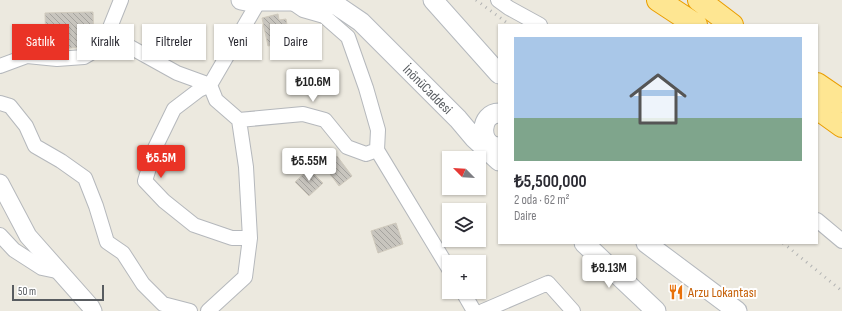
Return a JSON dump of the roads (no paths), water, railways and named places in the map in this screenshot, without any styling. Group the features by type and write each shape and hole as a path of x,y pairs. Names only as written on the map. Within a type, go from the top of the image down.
{"highway":[{"path":"658,0 694,24"},
{"path":"699,0 731,24"},
{"path":"818,85 842,101"},
{"path":"818,109 842,126"}],"main road":[{"path":"433,0 498,73"},
{"name":"İnönüCaddesi","path":"250,1 308,1 336,5 361,22 458,119 474,138 498,160"},
{"path":"458,119 495,113"},
{"path":"495,113 483,134 487,142 498,148"},
{"path":"585,244 656,311"},
{"path":"647,244 737,311"}],"street":[{"path":"112,24 121,0"},
{"path":"498,0 509,8 538,24"},
{"path":"250,1 210,85 199,90 174,109 155,148 145,181 164,201 194,225 232,238 250,238"},
{"path":"290,1 303,10 324,16 348,37 366,88 378,130 377,150 442,257"},
{"path":"134,49 177,73 210,85 216,100 239,120 246,167 250,238 245,277 208,311"},
{"path":"0,66 27,56 57,59 77,58"},
{"path":"0,103 10,106 26,126 35,146 85,178 96,206 107,242 123,253 143,284 163,304 190,311"},
{"path":"239,120 303,114 325,120 347,147 366,154 377,150"},
{"path":"0,183 28,236 91,306 93,311"},
{"path":"818,221 842,241"},
{"path":"0,235 19,254 42,268 61,272"},
{"path":"483,311 548,283 573,311"},
{"path":"467,299 474,311"}],"railway":[{"path":"476,0 509,24"},
{"path":"784,244 842,291"}],"place":[{"name":"Arzu Lokantası","path":"676,292"}]}
